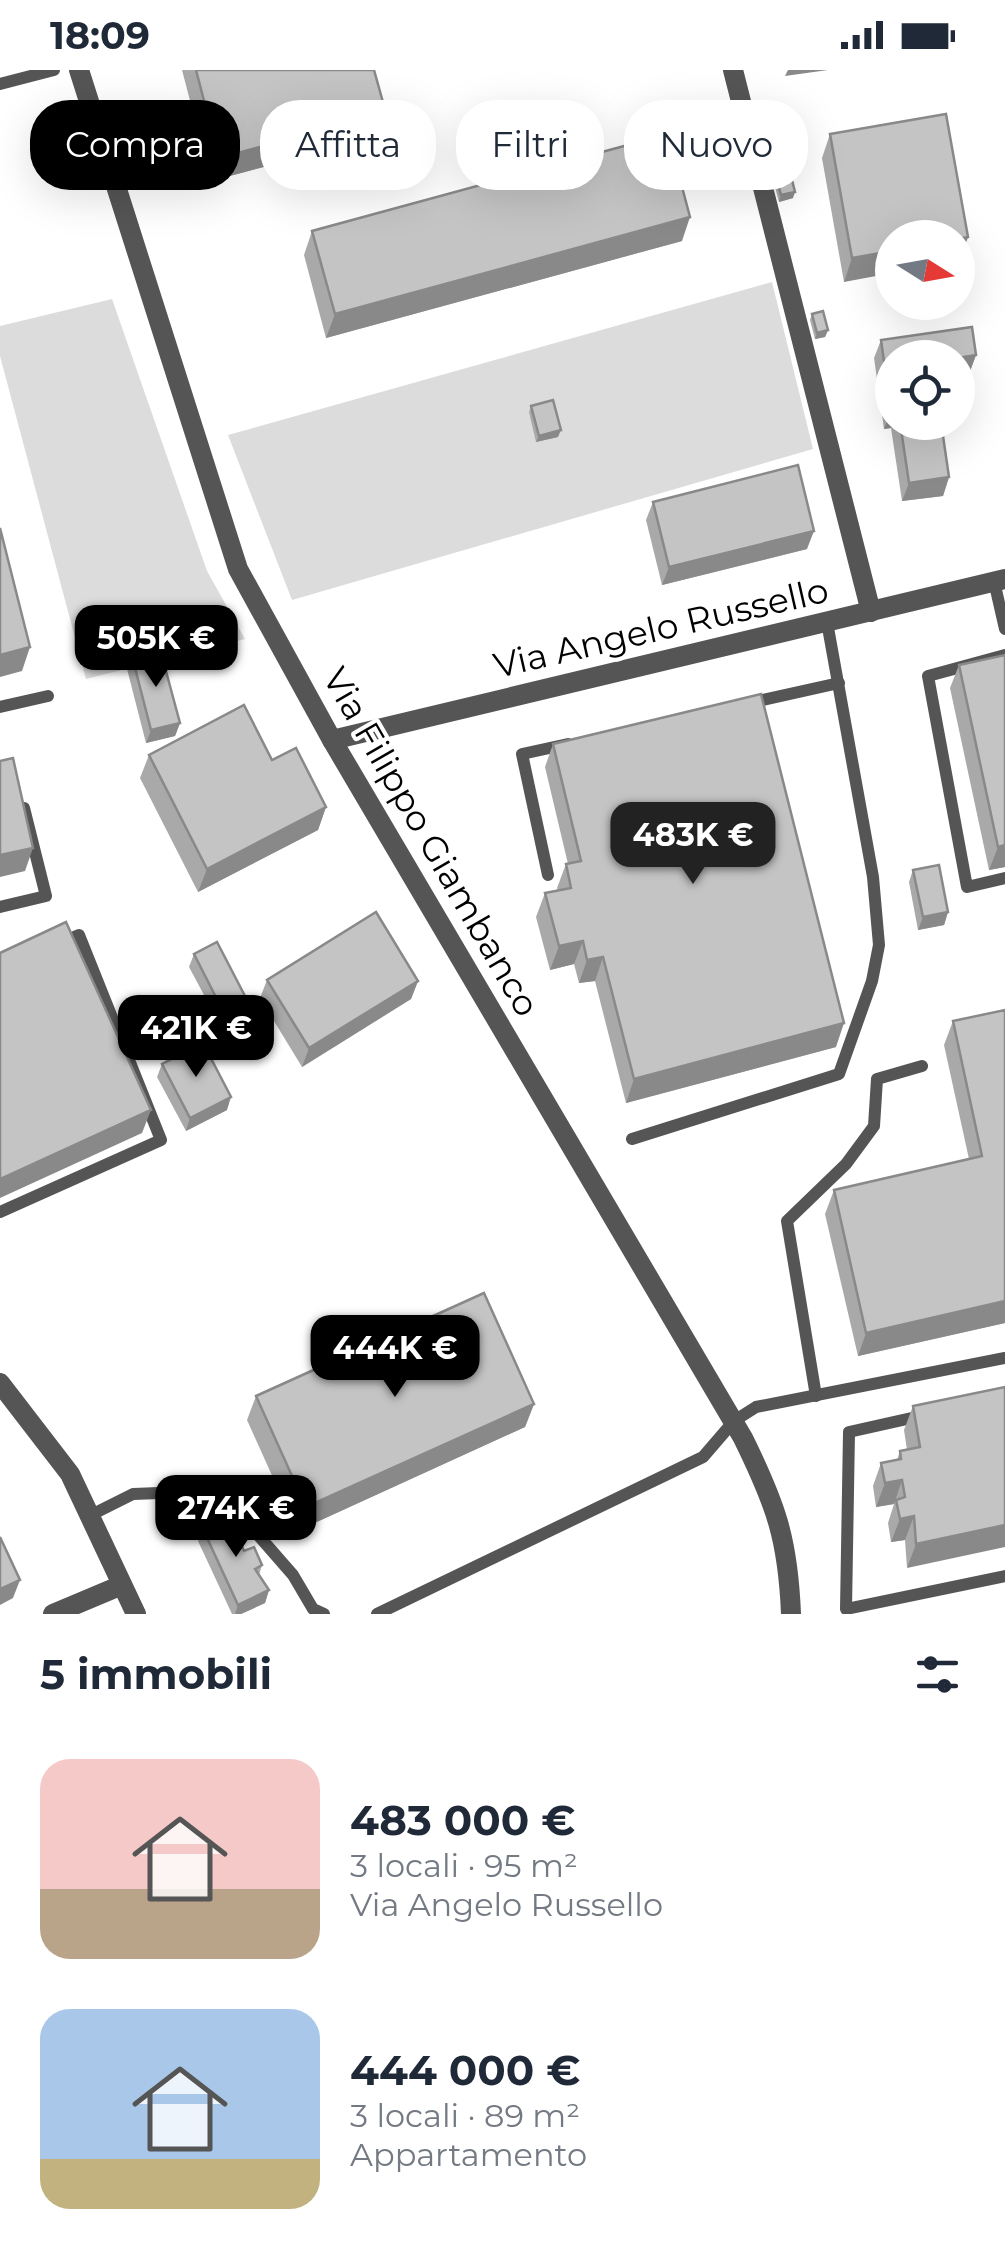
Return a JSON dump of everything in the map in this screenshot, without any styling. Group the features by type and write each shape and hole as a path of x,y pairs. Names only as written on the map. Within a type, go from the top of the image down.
{"street":[{"name":"Via Filippo Giambanco","path":"79,70 238,569 332,740 734,1421 777,1506 789,1559 791,1614"},
{"path":"733,70 871,612"},
{"name":"Via Angelo Russello","path":"332,740 1000,580"},
{"path":"0,1383 70,1474 136,1614"},
{"path":"54,1614 122,1585"}],"lane":[{"path":"0,84 54,70"},
{"path":"1000,580 1005,629"},
{"path":"632,1139 839,1074 872,981 879,944 873,877 828,622"},
{"path":"1005,655 928,676 967,887 1005,878"},
{"path":"727,708 839,683"},
{"path":"0,707 48,696"},
{"path":"548,875 522,754 578,741"},
{"path":"0,907 46,896 22,802"},
{"path":"0,1212 161,1140 79,935 48,948"},
{"path":"816,1396 787,1221 846,1164 874,1126 877,1080 922,1066"},
{"path":"377,1614 703,1457 734,1421 756,1407 1005,1358"},
{"path":"936,1412 849,1432 846,1609 1005,1576"},
{"path":"89,1516 133,1494 186,1492 231,1504 293,1575 313,1610 324,1614"}],"shaded area":[{"path":"772,282 813,449 292,600 228,435"},
{"path":"112,299 207,571 245,639 86,679 0,356 0,326"}],"building":[{"path":"196,70 374,70 382,100 260,100 260,147 240,152 240,100 204,100"},
{"path":"946,114 965,220 875,220 875,254 852,258 830,134"},
{"path":"624,146 624,190 683,190 690,217 335,314 312,231 462,190 604,190 604,151"},
{"path":"823,311 828,330 817,333 812,314"},
{"path":"972,327 974,340 881,340"},
{"path":"553,400 561,430 539,436 531,406"},
{"path":"903,440 944,440 949,477 909,483"},
{"path":"798,465 814,531 669,567 653,502"},
{"path":"0,528 30,647 0,655"},
{"path":"160,649 180,723 151,730 132,656"},
{"path":"1005,655 1005,845 998,847 959,665"},
{"path":"761,694 844,1023 634,1079 603,957 587,960 583,941 559,946 545,893 571,888 566,864 581,861 553,744"},
{"path":"244,705 272,760 296,748 326,807 207,869 149,755"},
{"path":"13,758 33,848 0,855 0,761"},
{"path":"939,865 948,912 923,917 913,870"},
{"path":"376,912 418,981 309,1048 267,980"},
{"path":"66,922 151,1110 0,1179 0,953"},
{"path":"217,942 246,998 223,1011 194,954"},
{"path":"1005,1010 1005,1301 866,1333 834,1190 982,1156 953,1021"},
{"path":"203,1043 231,1097 190,1118 162,1064"},
{"path":"484,1293 534,1404 306,1507 256,1396"},
{"path":"1005,1387 1005,1525 916,1544 914,1516 900,1519 896,1500 905,1497 902,1480 885,1483 881,1463 901,1459 900,1451 920,1447 913,1406"},
{"path":"234,1515 242,1532 237,1535 244,1551 254,1547 262,1565 255,1569 269,1590 238,1605 203,1529"},
{"path":"0,1537 20,1580 0,1589"}]}
